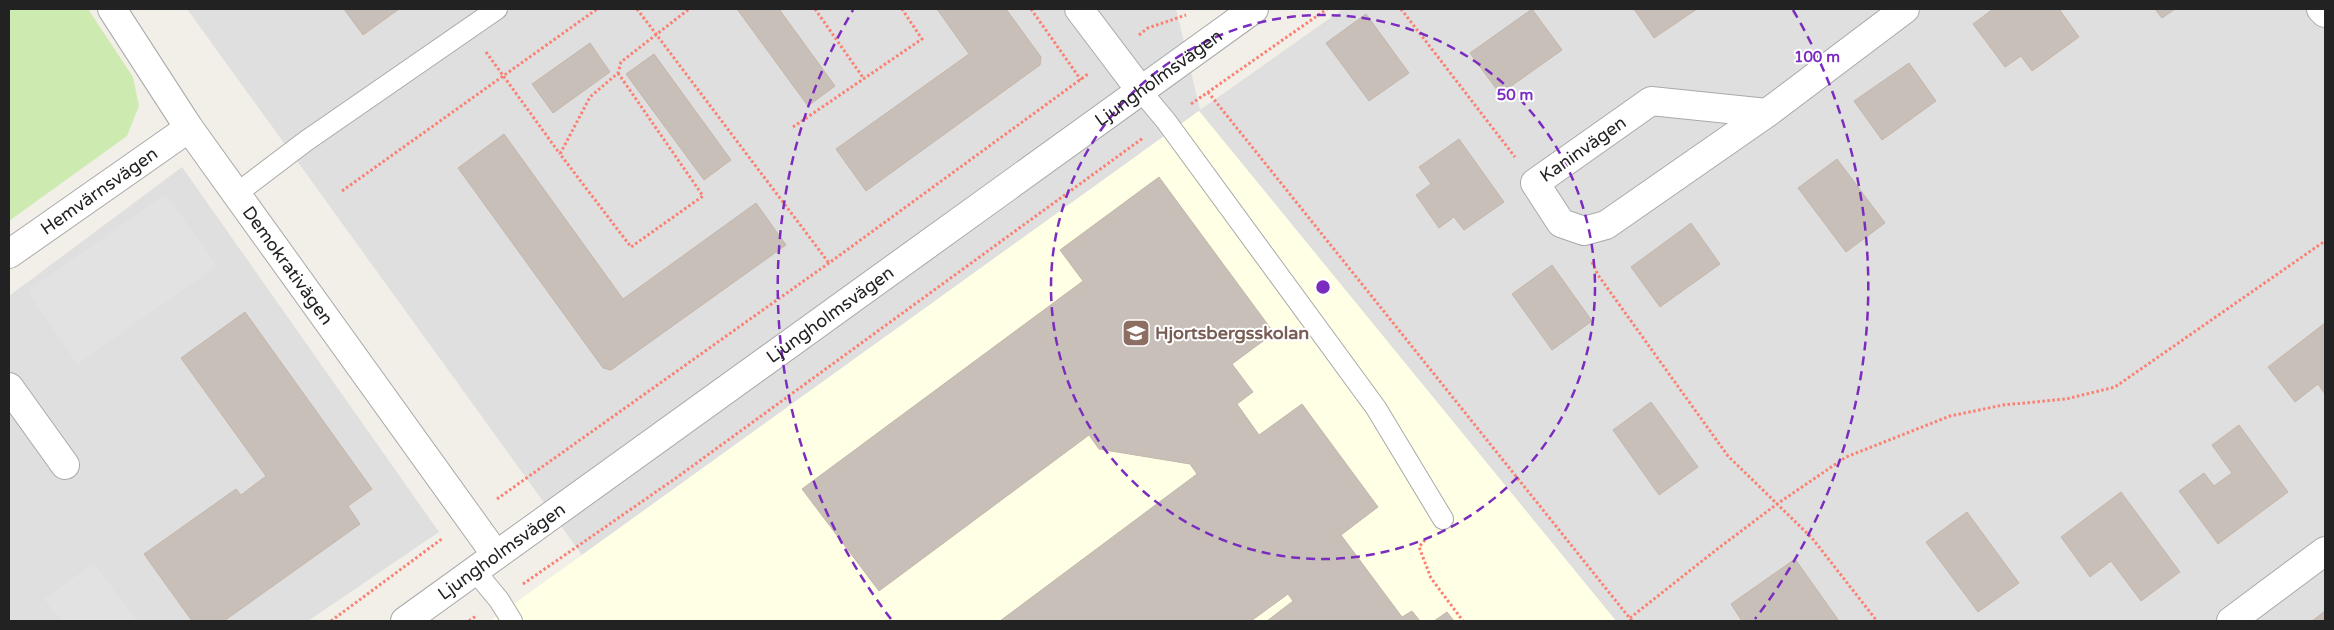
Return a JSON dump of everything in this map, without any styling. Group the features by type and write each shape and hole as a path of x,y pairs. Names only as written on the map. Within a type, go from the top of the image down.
{"street":[{"name":"Demokrativägen","path":"112,9 189,128 469,519 485,563"},
{"path":"1079,9 1141,91"},
{"name":"Ljungholmsvägen","path":"405,621 1254,9"},
{"path":"1584,231 1606,225 1767,113 1905,9"},
{"path":"2321,9 2325,13"},
{"name":"Kaninvägen","path":"1584,231 1562,223 1535,183 1652,101 1767,113"},
{"name":"Hemvärnsvägen","path":"9,254 189,128"},
{"path":"9,387 65,465"},
{"path":"2231,621 2325,552"}],"lane":[{"path":"236,194 306,141 497,9"},
{"path":"1141,91 1166,122 1376,408 1443,519"},
{"path":"485,563 499,600 512,621"}],"path":[{"path":"342,191 597,9"},
{"path":"637,9 829,263"},
{"path":"560,154 590,97 618,73 621,62 688,9"},
{"path":"815,9 864,79"},
{"path":"793,127 922,39 902,9"},
{"path":"1031,9 1081,80"},
{"path":"469,621 676,478 1086,178 1327,9"},
{"path":"1401,9 1535,183"},
{"path":"331,621 469,519 829,263 1081,80 1148,28 1193,13"},
{"path":"469,28 560,154 631,247 704,196 618,73"},
{"path":"1208,92 1631,620 1777,504 1846,457 1950,416 2003,405 2066,399 2115,387 2325,240"},
{"path":"1584,231 1587,249 1598,275 1728,456 1812,538 1877,621"},
{"path":"1443,519 1419,548 1431,578 1463,621"}],"shaded area":[{"path":"187,9 1176,9 1200,110 1343,9 2325,9 2325,621 1616,621 1199,111 582,555"},
{"name":"Hjortsbergsskolan","path":"1199,111 1616,621 490,621 582,555"},
{"path":"182,167 439,532 308,621 9,621 9,296"},
{"path":"166,194 217,266 77,364 27,291"},
{"path":"94,563 137,621 61,621 44,599"}],"green space":[{"path":"9,9 88,9 133,77 139,106 127,136 9,221"}],"building":[{"path":"344,9 399,9 363,35"},
{"path":"737,9 779,9 835,86 808,106"},
{"path":"937,9 1006,9 1041,57 1040,65 866,191 836,149 969,54"},
{"path":"1532,9 1562,50 1500,94 1470,53"},
{"path":"1634,9 1697,9 1654,38"},
{"path":"1993,9 2059,9 2079,37 2032,71 2021,56 2005,67 1973,24"},
{"path":"2155,9 2175,9 2162,18"},
{"path":"1366,14 1409,73 1369,101 1326,43"},
{"path":"590,43 610,72 553,113 532,84"},
{"path":"654,54 731,160 704,180 626,74"},
{"path":"1909,63 1936,101 1882,140 1854,101"},
{"path":"504,134 623,299 756,203 786,245 611,370 603,368 458,168"},
{"path":"1459,139 1504,202 1464,230 1454,217 1439,228 1416,195 1431,184 1419,167"},
{"path":"1837,159 1885,223 1846,252 1798,188"},
{"path":"1159,177 1274,333 1232,364 1253,392 1237,404 1259,435 1302,404 1378,507 1341,535 1402,617 1412,611 1420,621 1267,621 1293,601 1288,594 1251,621 1000,621 1197,474 1190,464 1099,449 1089,435 879,591 802,489 1083,281 1060,250"},
{"path":"1691,223 1720,264 1660,307 1631,267"},
{"path":"1552,265 1592,321 1552,350 1512,294"},
{"path":"245,312 372,489 348,506 360,524 224,621 192,621 144,554 236,489 241,495 266,476 181,358"},
{"path":"2325,323 2325,394 2318,384 2295,402 2268,367"},
{"path":"1651,402 1698,467 1659,495 1613,430"},
{"path":"2239,425 2288,492 2218,544 2179,491 2204,473 2214,486 2232,473 2212,445"},
{"path":"2121,492 2180,572 2141,601 2111,561 2090,577 2061,537"},
{"path":"1967,512 2019,583 1978,612 1926,542"},
{"path":"1795,559 1839,621 1742,621 1731,604"},
{"path":"2325,611 2325,621 2312,621"},
{"path":"1447,612 1454,621 1434,621"}],"place":[{"name":"Hjortsbergsskolan","path":"1136,333"}]}
